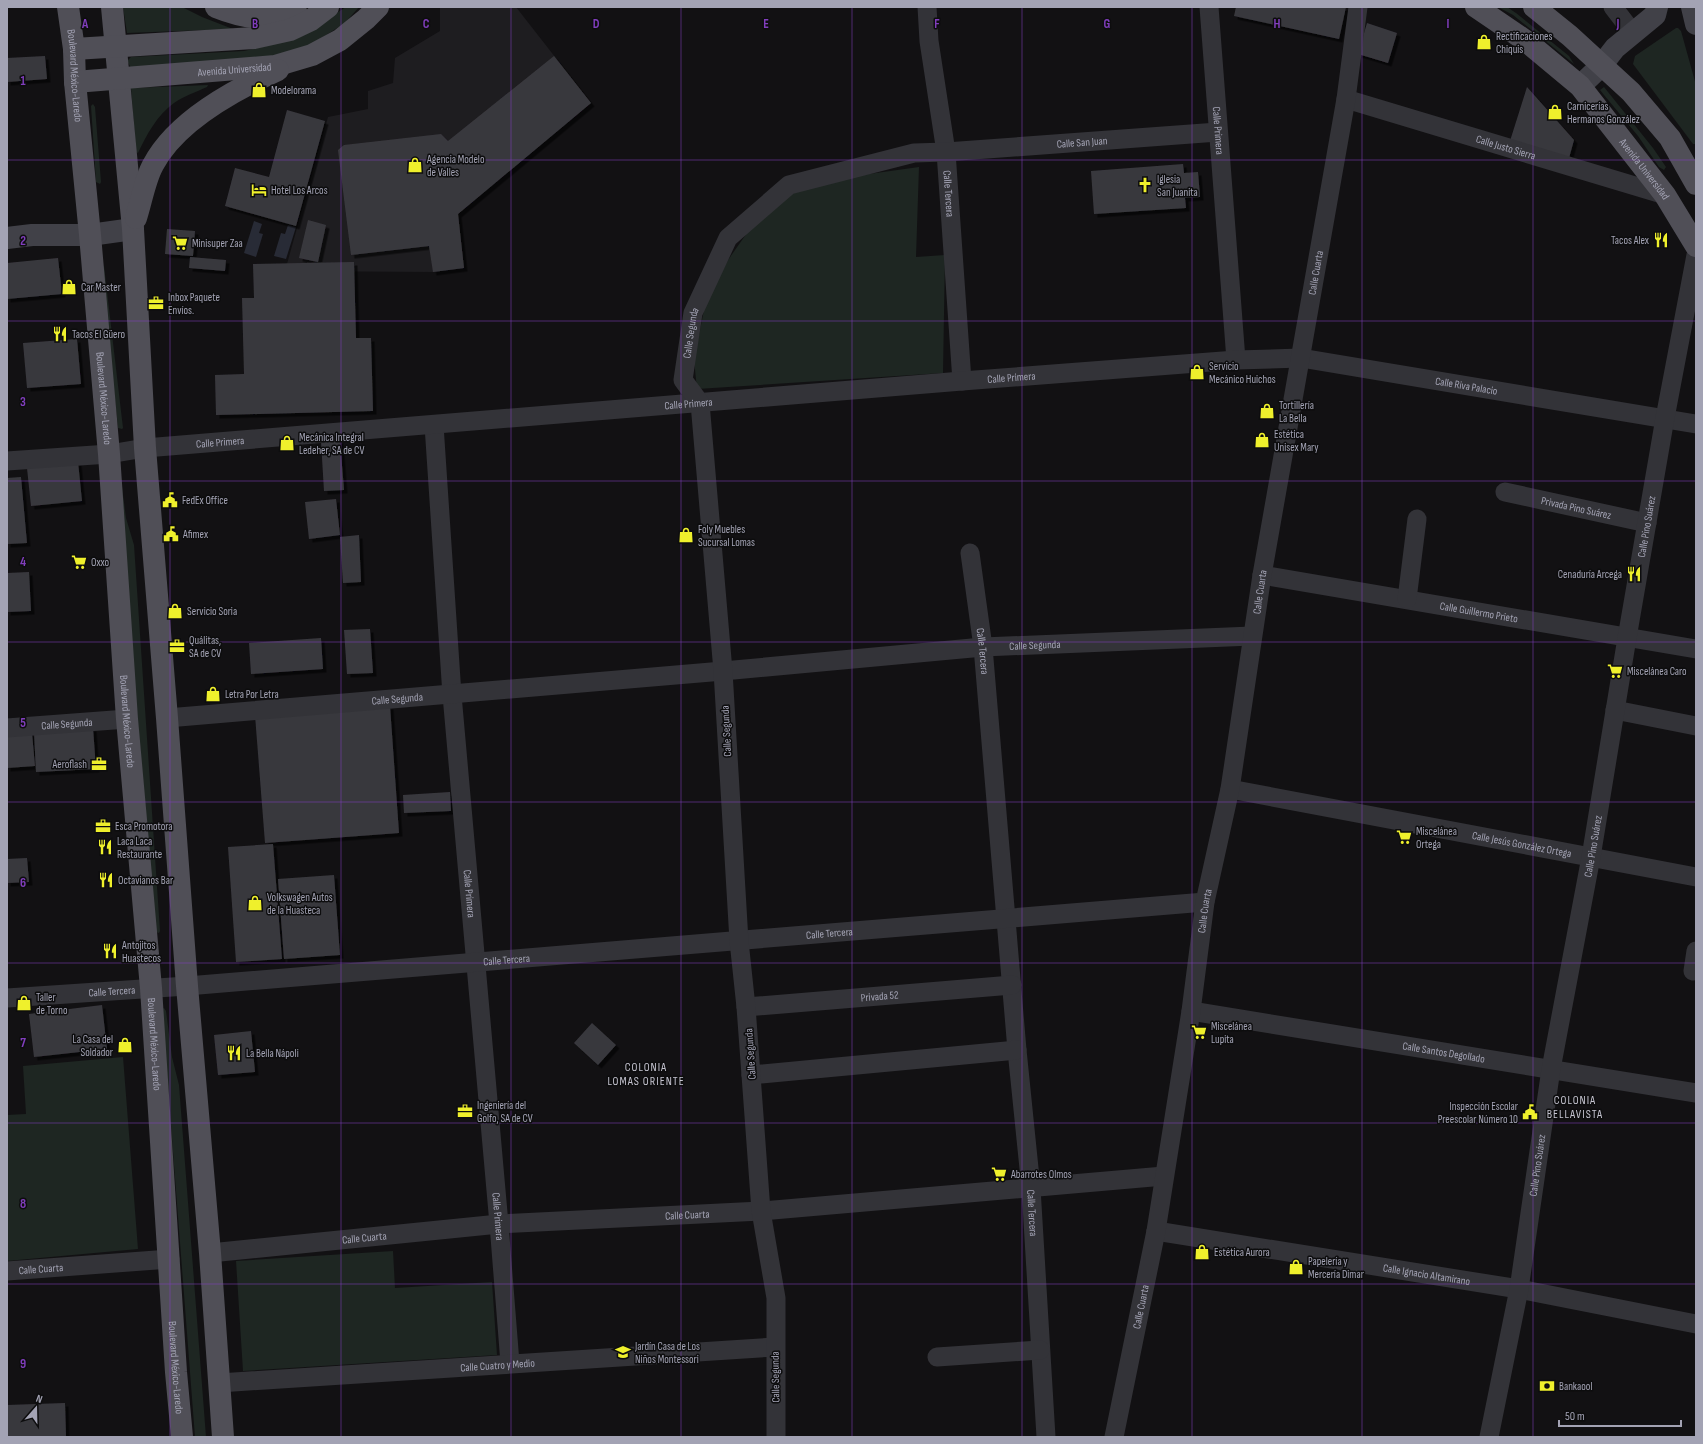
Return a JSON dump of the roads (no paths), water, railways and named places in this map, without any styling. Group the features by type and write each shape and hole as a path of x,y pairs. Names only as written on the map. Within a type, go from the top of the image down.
{"main road":[{"name":"Boulevard México-Laredo","path":"68,7 74,49 75,82 109,454 126,719 151,988 170,1259 176,1372 182,1437"},
{"path":"112,7 120,78 133,229 145,448 187,986 210,1253 223,1437"},
{"path":"216,7 243,16 262,19 286,18 322,7"},
{"path":"74,49 254,38 290,30 311,20 328,7"},
{"name":"Avenida Universidad","path":"75,82 275,66 312,54 340,40 378,7"},
{"name":"Avenida Universidad","path":"1476,7 1526,41 1580,86 1665,195 1696,246"},
{"path":"1534,7 1570,36 1631,92 1670,138 1696,184"},
{"path":"1580,86 1601,66 1615,48 1655,15 1657,7"},
{"path":"1692,7 1696,24"},
{"path":"133,229 152,166 166,145 184,126 203,111 265,76 312,54"},
{"path":"7,238 32,235 90,235 133,229"}],"street":[{"name":"Calle Tercera","path":"927,7 929,41 946,152 962,381"},
{"name":"Calle Primera","path":"7,461 109,454 145,448 1236,360 1209,7"},
{"name":"Calle Cuarta","path":"1114,1437 1156,1231 1191,1011 1205,902 1230,789 1262,575 1346,99 1358,7"},
{"path":"1613,7 1633,33"},
{"name":"Calle Justo Sierra","path":"1346,99 1665,195"},
{"name":"Calle San Juan","path":"946,152 1218,132"},
{"name":"Calle Segunda","path":"776,1437 776,1298 761,1211 746,1008 739,940 723,671 700,403 682,380 693,313 728,238 788,185 914,153 946,152"},
{"name":"Calle Pino Suárez","path":"1489,1437 1519,1289 1551,1069 1592,857 1647,522 1696,255"},
{"name":"Calle Riva Palacio","path":"1236,360 1301,358 1696,424"},
{"name":"Calle Primera","path":"434,425 452,694 510,1363"},
{"name":"Privada Pino Suárez","path":"1505,492 1647,522"},
{"path":"1407,599 1417,519"},
{"name":"Calle Tercera","path":"970,553 983,647 1005,918 1031,1188 1046,1437"},
{"name":"Calle Guillermo Prieto","path":"1262,575 1696,649"},
{"name":"Calle Segunda","path":"167,718 723,671 983,647 1252,636"},
{"path":"1615,710 1696,726"},
{"name":"Calle Segunda","path":"7,728 126,719"},
{"name":"Calle Jesús González Ortega","path":"1230,789 1696,877"},
{"name":"Calle Tercera","path":"7,998 187,986 1205,902"},
{"path":"1693,971 1696,951"},
{"name":"Privada 52","path":"746,1008 1012,984"},
{"name":"Calle Santos Degollado","path":"1191,1011 1696,1094"},
{"path":"751,1075 1017,1050"},
{"name":"Calle Cuarta","path":"210,1253 499,1224 761,1211 1164,1176"},
{"name":"Calle Ignacio Altamirano","path":"1156,1231 1519,1289 1696,1324"},
{"name":"Calle Cuarta","path":"7,1270 170,1259"},
{"name":"Calle Cuatro y Medio","path":"219,1383 775,1347"},
{"path":"937,1357 1040,1350"}],"place":[{"name":"Rectificaciones Chiquis","path":"1484,42"},
{"name":"Modelorama","path":"259,90"},
{"name":"Carnicerías Hermanos González","path":"1555,112"},
{"name":"Agencia Modelo de Valles","path":"415,165"},
{"name":"Iglesia San Juanita","path":"1145,185"},
{"name":"Hotel Los Arcos","path":"259,190"},
{"name":"Tacos Alex","path":"1661,240"},
{"name":"Minisuper Zaa","path":"180,243"},
{"name":"Car Master","path":"69,287"},
{"name":"Inbox Paquete Envíos.","path":"156,303"},
{"name":"Tacos El Güero","path":"60,334"},
{"name":"Servicio Mecánico Huichos","path":"1197,372"},
{"name":"Tortillería La Bella","path":"1267,411"},
{"name":"Estética Unisex Mary","path":"1262,440"},
{"name":"Mecánica Integral Ledeher, SA de CV","path":"287,443"},
{"name":"FedEx Office","path":"170,500"},
{"name":"Afimex","path":"171,534"},
{"name":"Foly Muebles Sucursal Lomas","path":"686,535"},
{"name":"Oxxo","path":"79,562"},
{"name":"Cenaduría Arcega","path":"1634,574"},
{"name":"Servicio Soria","path":"175,611"},
{"name":"Quálitas, SA de CV","path":"177,646"},
{"name":"Miscelánea Caro","path":"1615,671"},
{"name":"Letra Por Letra","path":"213,694"},
{"name":"Aeroflash","path":"99,764"},
{"name":"Esca Promotora","path":"103,826"},
{"name":"Miscelánea Ortega","path":"1404,837"},
{"name":"Laca Laca Restaurante","path":"105,847"},
{"name":"Octavianos Bar","path":"106,880"},
{"name":"Volkswagen Autos de la Huasteca","path":"255,903"},
{"name":"Antojitos Huastecos","path":"110,951"},
{"name":"Taller de Torno","path":"24,1003"},
{"name":"Miscelánea Lupita","path":"1199,1032"},
{"name":"La Casa del Soldador","path":"125,1045"},
{"name":"La Bella Nápoli","path":"234,1053"},
{"name":"Ingeniería del Golfo, SA de CV","path":"465,1111"},
{"name":"Inspección Escolar Preescolar Número 10","path":"1530,1112"},
{"name":"Abarrotes Olmos","path":"999,1174"},
{"name":"Estética Aurora","path":"1202,1252"},
{"name":"Papelería y Mercería Dimar","path":"1296,1267"},
{"name":"Jardín Casa de Los Niños Montessori","path":"623,1352"},
{"name":"Bankaool","path":"1547,1386"}],"district":[{"name":"COLONIA LOMAS ORIENTE","path":"646,1074"},
{"name":"COLONIA BELLAVISTA","path":"1575,1107"}]}
